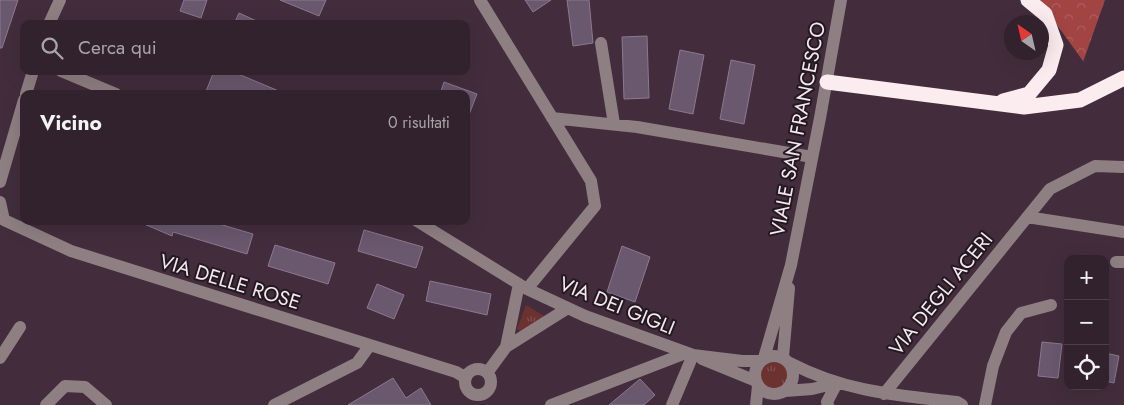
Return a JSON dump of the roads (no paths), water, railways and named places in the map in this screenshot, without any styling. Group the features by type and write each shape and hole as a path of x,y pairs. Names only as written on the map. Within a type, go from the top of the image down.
{"highway":[{"path":"997,103 1029,94 1049,70 1056,45 1045,14 1028,0"},
{"path":"827,82 1024,107 1080,100 1124,78"}],"street":[{"path":"51,20 60,0"},
{"path":"480,0 591,181 595,206 523,286 506,347 487,373"},
{"name":"VIALE SAN FRANCESCO","path":"787,360 791,265 841,0"},
{"path":"601,43 614,124"},
{"path":"27,90 33,75"},
{"path":"71,75 106,90"},
{"path":"0,182 20,114"},
{"path":"552,118 637,126 812,157"},
{"name":"VIA DEGLI ACERI","path":"880,398 1050,189 1095,166 1124,167"},
{"name":"VIA DELLE ROSE","path":"0,202 4,220 71,252 456,372 466,378"},
{"path":"1027,218 1124,232"},
{"path":"424,225 523,286"},
{"name":"VIALE SAN FRANCESCO","path":"762,360 769,326 791,265"},
{"name":"VIA DEI GIGLI","path":"523,286 584,316 690,354 757,383"},
{"path":"985,405 992,366 1006,332 1021,313 1051,305"},
{"path":"506,347 568,308"},
{"path":"769,326 788,330"},
{"path":"0,358 20,327"},
{"path":"274,405 357,363 370,345"},
{"path":"551,405 690,354"},
{"path":"672,405 690,354"},
{"name":"VIA DEI GIGLI","path":"690,354 742,361 762,360"},
{"path":"756,405 757,383 755,370 762,360 773,355 787,360 807,372 880,398 957,402 962,405"},
{"path":"773,405 793,380 794,373 787,360"},
{"path":"479,369 487,373 491,380 489,389 480,400 467,390 466,378 468,374 479,369"},
{"path":"757,383 768,393 812,389 837,384"},
{"path":"828,405 837,384"},
{"path":"46,405 66,386 85,387 106,405"}]}
